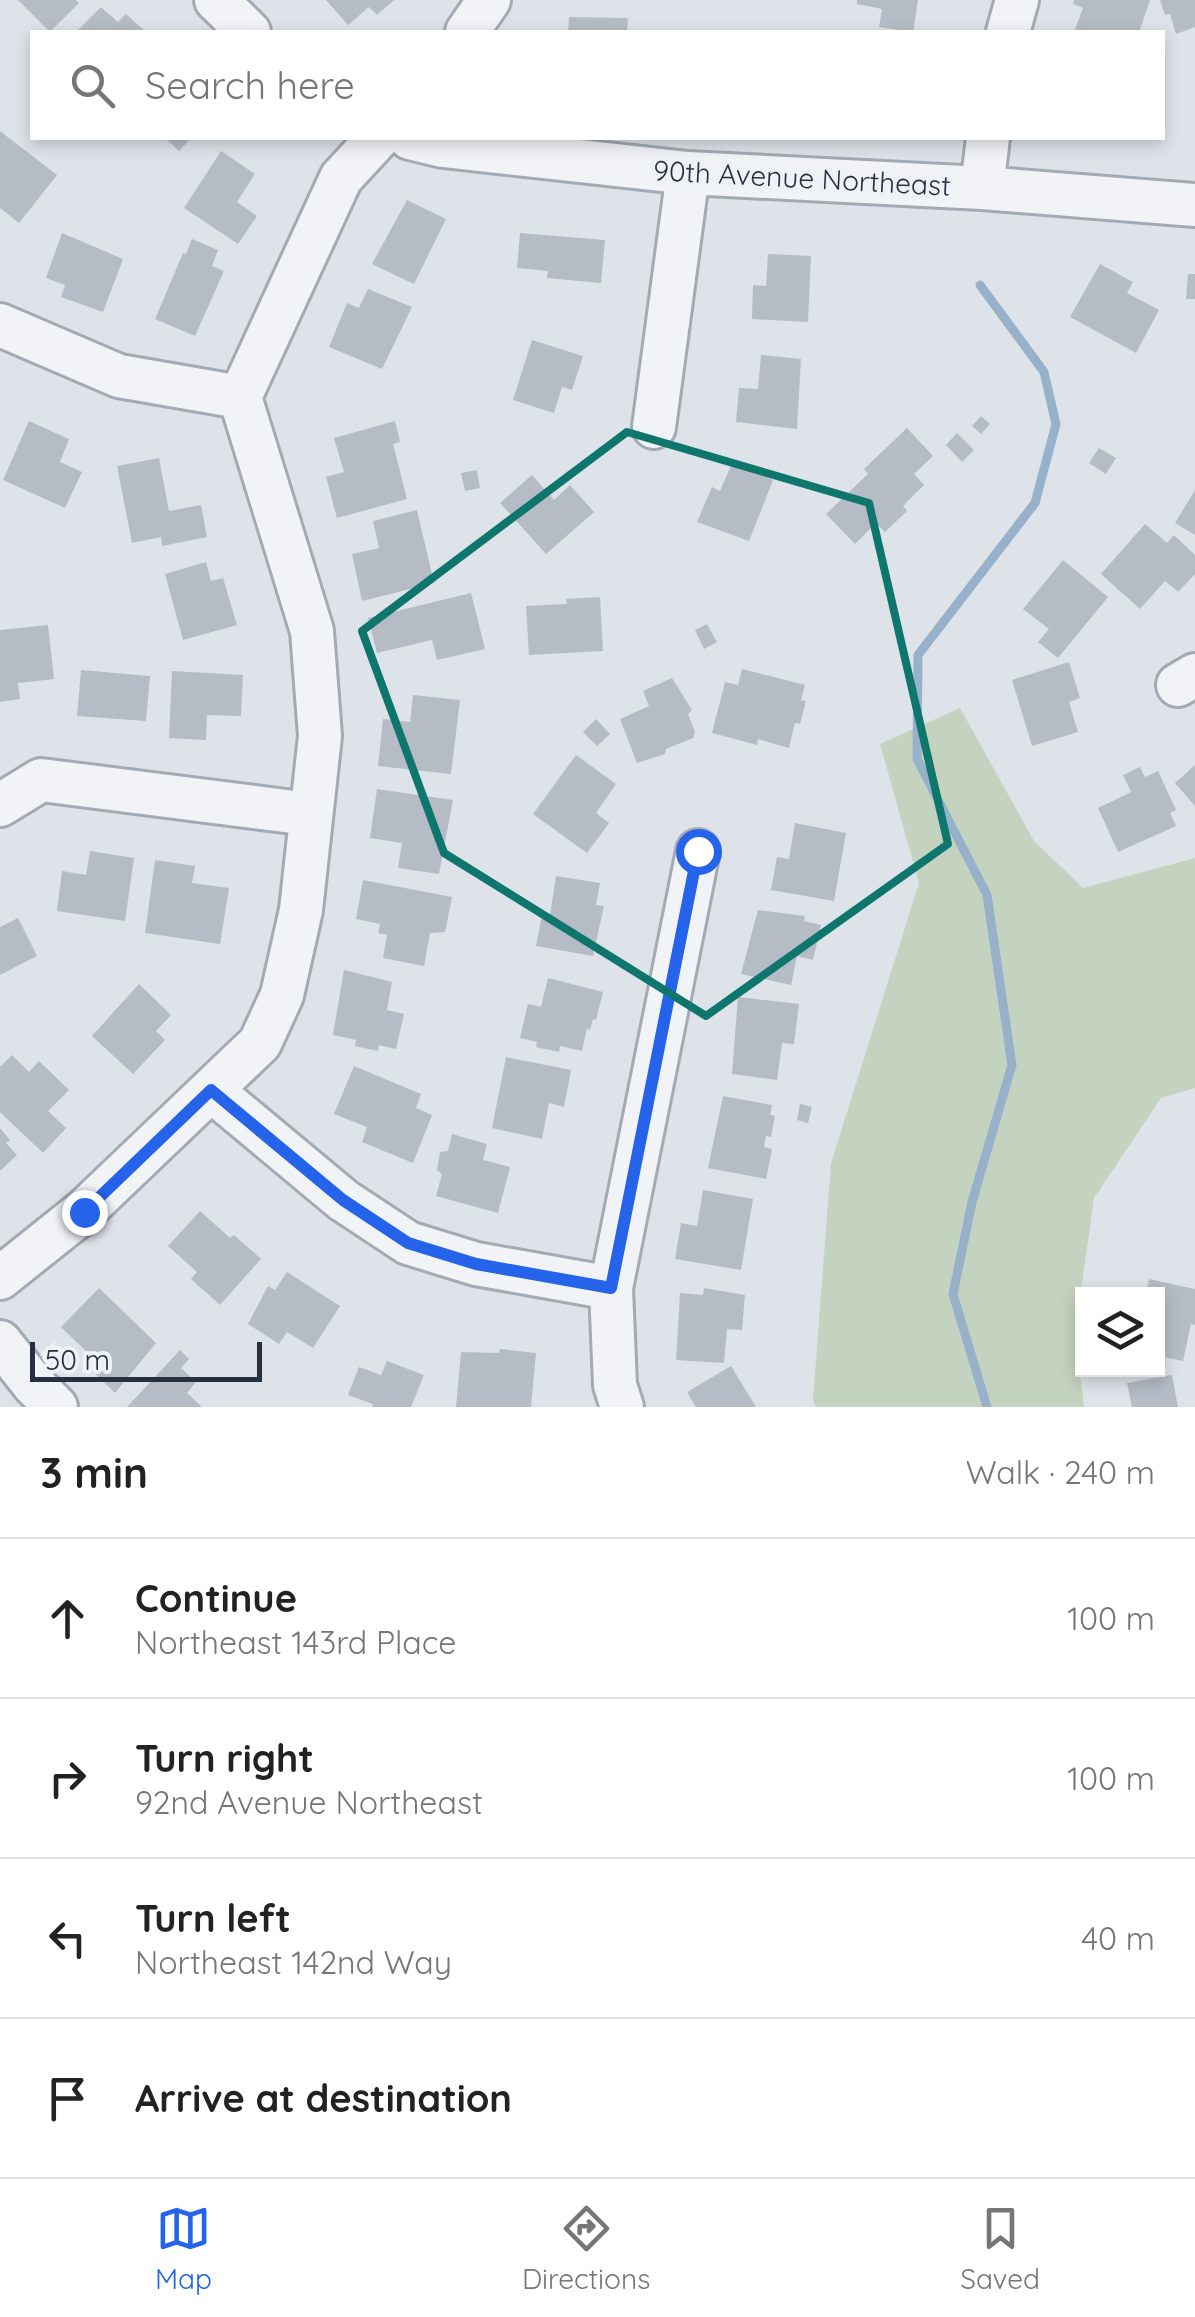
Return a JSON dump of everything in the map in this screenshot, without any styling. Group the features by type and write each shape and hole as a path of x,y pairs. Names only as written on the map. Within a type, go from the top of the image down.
{"street":[{"path":"216,0 247,30"},
{"path":"468,30 489,0"},
{"path":"1009,30 1017,0"},
{"path":"0,1278 84,1212 260,1042 282,995 300,910 320,736 312,631 240,397 341,178 376,140"},
{"name":"90th Avenue Northeast","path":"418,140 688,173 982,188 1195,205"},
{"path":"982,188 988,140"},
{"path":"654,427 688,173"},
{"path":"0,325 119,376 240,397"},
{"path":"0,805 41,780 309,814"},
{"path":"622,1407 616,1385 611,1288 698,851"},
{"path":"211,1090 343,1200 408,1243 476,1264 611,1288"},
{"path":"0,1342 56,1407"}],"highlighted area":[{"path":"627,432 869,503 948,844 706,1016 444,853 362,631"}],"green space":[{"path":"960,708 1034,841 1083,888 1195,858 1195,1088 1161,1098 1094,1198 1081,1287 1075,1287 1075,1377 1080,1377 1084,1407 816,1407 813,1400 831,1163 919,883 880,744"}],"building":[{"path":"18,0 79,3 48,30"},
{"path":"326,0 394,0 377,15 369,7 348,25"},
{"path":"857,0 918,0 913,30 879,27 882,9 857,4"},
{"path":"1074,0 1150,0 1140,30 1075,30 1083,8 1073,4"},
{"path":"1160,0 1195,0 1195,27 1176,34 1170,14 1165,15"},
{"path":"101,7 118,22 126,14 144,30 78,30"},
{"path":"569,17 628,18 627,30 568,30"},
{"path":"0,131 57,175 19,223 0,208"},
{"path":"167,140 189,140 179,151"},
{"path":"221,151 255,174 237,202 257,216 238,244 184,208"},
{"path":"407,200 446,219 414,284 372,264"},
{"path":"62,233 123,259 103,312 61,297 65,285 46,278"},
{"path":"520,233 605,240 601,283 547,278 548,271 517,268"},
{"path":"192,239 218,250 212,266 224,271 195,336 155,319"},
{"path":"768,254 811,256 808,322 752,319 753,285 766,286"},
{"path":"1100,264 1133,282 1127,293 1159,310 1136,353 1070,317"},
{"path":"1188,274 1195,274 1195,299 1186,299"},
{"path":"368,289 412,307 382,369 329,347 347,303 359,308"},
{"path":"532,340 583,356 572,390 562,387 554,413 513,400"},
{"path":"761,355 801,359 797,429 736,422 739,388 758,389"},
{"path":"981,416 990,424 981,434 972,426"},
{"path":"29,421 69,439 60,462 82,472 65,508 3,480"},
{"path":"395,421 400,442 393,444 407,499 337,518 326,477 344,472 334,438"},
{"path":"907,428 933,456 914,474 924,485 903,506 907,511 885,532 876,523 855,544 826,514 868,474 864,469"},
{"path":"957,433 974,450 962,462 946,445"},
{"path":"1099,448 1116,458 1106,474 1089,463"},
{"path":"159,458 169,511 201,505 207,537 162,546 161,537 132,543 117,466"},
{"path":"732,463 773,480 749,541 697,522 712,487 720,491"},
{"path":"477,470 480,488 465,491 461,473"},
{"path":"532,475 554,500 570,485 594,512 546,554 500,503"},
{"path":"1195,490 1195,535 1175,523"},
{"path":"417,510 434,583 362,601 352,554 379,548 373,521"},
{"path":"1145,524 1167,543 1174,535 1195,555 1195,574 1178,592 1165,581 1140,609 1101,574"},
{"path":"1063,560 1108,597 1058,658 1038,642 1049,629 1023,609"},
{"path":"206,562 211,581 223,578 237,625 183,640 165,574"},
{"path":"471,593 485,649 437,660 432,640 377,653 368,618"},
{"path":"600,597 603,651 529,655 526,606"},
{"path":"707,624 717,642 704,649 695,630"},
{"path":"48,625 54,679 18,683 20,699 0,702 0,630"},
{"path":"1069,662 1080,698 1069,702 1078,732 1032,746 1012,680"},
{"path":"742,669 805,685 801,700 806,701 789,748 758,739 757,745 712,733 725,682 738,685"},
{"path":"81,670 150,676 146,721 77,716"},
{"path":"172,671 243,675 241,716 207,715 206,740 169,738"},
{"path":"672,678 692,710 688,714 695,732 693,738 666,749 665,754 637,763 620,719 649,706 643,691"},
{"path":"413,695 460,700 451,774 378,766 383,719 410,722"},
{"path":"596,719 610,734 597,746 583,732"},
{"path":"576,755 616,784 596,813 609,823 587,853 533,814"},
{"path":"1195,765 1195,806 1175,783"},
{"path":"1140,767 1145,777 1158,771 1176,810 1170,813 1176,826 1118,852 1098,808 1131,792 1123,775"},
{"path":"377,789 453,800 439,874 398,868 402,843 370,838"},
{"path":"795,823 846,833 834,901 771,890 777,857 789,859"},
{"path":"90,851 134,858 125,921 57,911 62,871 86,875"},
{"path":"155,860 195,866 192,883 229,888 220,944 145,933"},
{"path":"556,876 600,883 596,905 604,906 593,956 536,946 542,914 550,915"},
{"path":"363,880 452,897 445,932 430,933 424,966 383,958 387,935 378,933 380,924 356,919"},
{"path":"758,910 805,916 804,921 821,925 813,960 797,956 791,985 741,974"},
{"path":"18,918 37,956 0,975 0,927"},
{"path":"344,970 392,982 387,1010 404,1014 396,1049 379,1045 378,1051 355,1046 356,1040 333,1035"},
{"path":"548,978 603,992 582,1051 560,1046 559,1052 536,1047 537,1042 520,1038 528,1004 541,1007"},
{"path":"139,984 171,1015 156,1031 165,1040 133,1074 92,1036"},
{"path":"738,997 799,1004 794,1044 782,1043 777,1080 732,1074"},
{"path":"12,1055 29,1072 39,1061 69,1090 48,1111 66,1128 43,1153 0,1112 0,1067"},
{"path":"506,1057 571,1070 564,1107 549,1103 542,1139 492,1128"},
{"path":"354,1066 421,1094 416,1108 432,1115 413,1163 362,1142 367,1127 334,1114"},
{"path":"723,1096 772,1105 770,1115 775,1116 771,1137 766,1136 764,1147 772,1149 766,1179 708,1168"},
{"path":"800,1104 812,1107 808,1123 797,1120"},
{"path":"0,1128 17,1155 0,1171"},
{"path":"452,1134 487,1144 483,1160 510,1167 498,1213 436,1196 442,1174 437,1170 440,1152 448,1151"},
{"path":"703,1190 753,1199 741,1270 675,1259 681,1223 697,1226"},
{"path":"200,1211 261,1259 220,1305 191,1279 197,1272 168,1246"},
{"path":"287,1272 340,1306 313,1348 287,1332 279,1344 248,1324 268,1286 275,1290"},
{"path":"1149,1279 1195,1289 1195,1325 1191,1324 1183,1361 1165,1357 1165,1287 1147,1287"},
{"path":"99,1288 156,1343 115,1393 87,1366 94,1359 61,1327"},
{"path":"704,1288 745,1295 742,1330 727,1329 724,1363 676,1360 680,1293 703,1295"},
{"path":"500,1349 536,1353 531,1407 456,1407 461,1352 499,1353"},
{"path":"180,1350 189,1359 181,1368 196,1382 187,1393 202,1407 127,1407"},
{"path":"387,1361 424,1375 411,1407 372,1407 373,1404 348,1395 359,1367 381,1375"},
{"path":"731,1366 756,1407 696,1407 687,1392"},
{"path":"1172,1375 1178,1407 1132,1407 1127,1383"}],"waterway":[{"path":"980,285 1044,372 1056,424 1035,503 918,655 917,759 987,895 1012,1065 972,1202 953,1294 987,1407"}],"route":[{"path":"84,1212 211,1090 343,1200 408,1243 476,1264 611,1288 698,851"}]}
